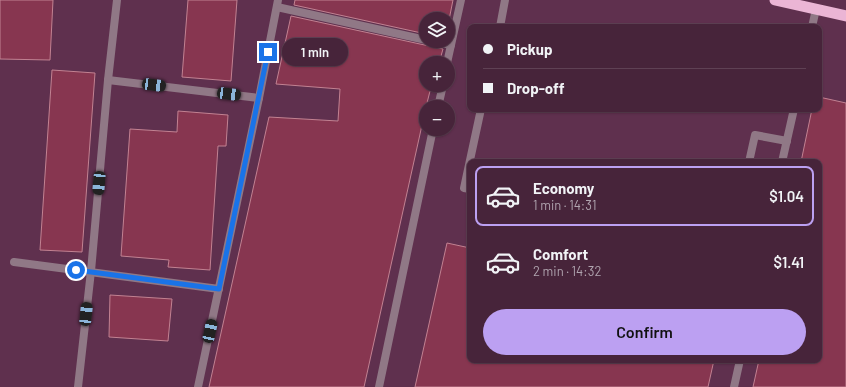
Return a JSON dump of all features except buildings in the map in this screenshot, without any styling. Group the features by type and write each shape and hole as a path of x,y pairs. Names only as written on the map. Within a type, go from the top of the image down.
{"highway":[{"path":"775,0 846,16"}],"lane":[{"path":"78,387 91,272 108,80 117,0"},
{"path":"455,27 461,0"},
{"path":"501,24 505,0"},
{"path":"198,387 278,3 419,38"},
{"path":"813,24 816,9"},
{"path":"108,80 259,98"},
{"path":"470,159 480,112"},
{"path":"783,159 793,112"},
{"path":"750,159 755,135 787,142"},
{"path":"379,387 432,136"},
{"path":"467,174 464,188 467,188"},
{"path":"14,262 219,289"},
{"path":"734,387 739,363"}],"route":[{"path":"76,270 219,289 268,52"}]}
